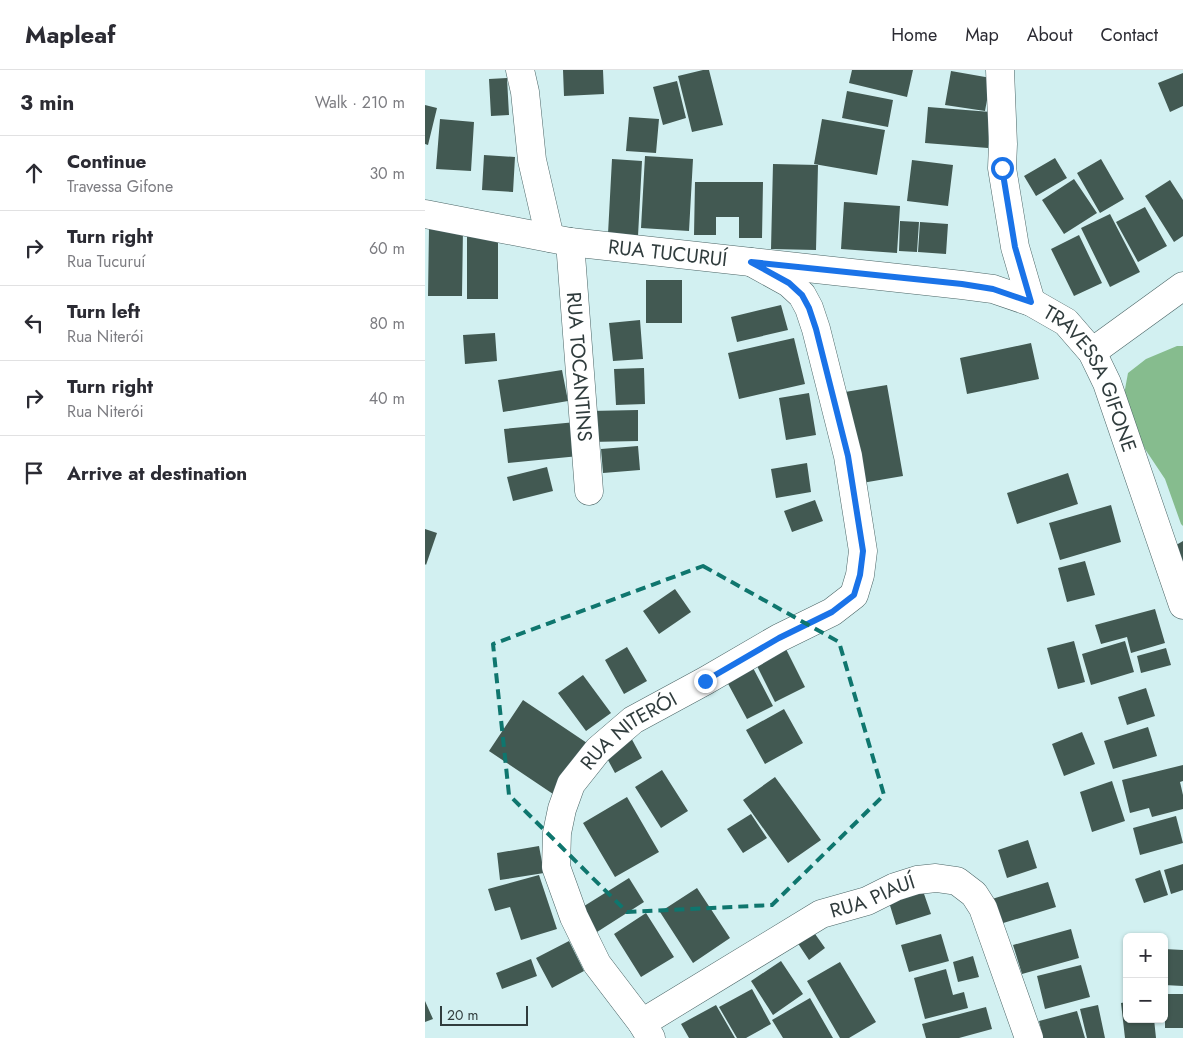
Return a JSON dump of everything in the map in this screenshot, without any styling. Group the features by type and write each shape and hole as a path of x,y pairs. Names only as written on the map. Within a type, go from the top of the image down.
{"street":[{"name":"RUA TOCANTINS","path":"520,70 525,92 532,160 560,240 589,491"},
{"name":"TRAVESSA GIFONE","path":"1000,70 1002,168 1015,247 1031,302 1066,322 1091,352 1107,383 1183,604"},
{"name":"RUA TUCURUÍ","path":"425,214 560,240 962,284 993,289 1031,302"},
{"name":"RUA NITERÓI","path":"646,1030 597,964 574,917 556,867 557,833 561,809 571,784 598,750 633,720 779,638 832,612 854,595 860,575 863,551 848,456 809,308 802,295 789,283 751,262"},
{"path":"1091,352 1183,286"},
{"name":"RUA PIAUÍ","path":"646,1030 821,914 867,901 895,887 917,880 937,878 957,882 974,894 983,908 1029,1038"}],"highlighted area":[{"path":"703,566 839,642 884,795 772,905 627,912 509,795 493,644"}],"green space":[{"path":"1177,346 1183,346 1183,526 1165,479 1145,449 1123,400 1128,373 1146,359"}],"building":[{"path":"563,70 603,70 604,94 564,96"},
{"path":"709,70 723,125 692,132 678,76"},
{"path":"852,70 913,70 907,97 849,83"},
{"path":"951,71 991,78 985,111 945,105"},
{"path":"1183,73 1183,106 1170,112 1158,83"},
{"path":"507,78 509,115 491,116 489,79"},
{"path":"677,81 686,118 663,125 653,87"},
{"path":"847,91 893,100 888,127 842,118"},
{"path":"425,105 437,108 428,145 425,144"},
{"path":"928,107 991,112 988,148 925,143"},
{"path":"629,117 659,119 656,153 626,151"},
{"path":"440,119 474,122 471,171 436,169"},
{"path":"822,119 885,130 877,175 814,164"},
{"path":"484,155 515,157 513,192 482,190"},
{"path":"645,156 693,159 689,231 641,228"},
{"path":"1055,158 1067,178 1036,196 1024,176"},
{"path":"612,159 642,161 638,236 608,234"},
{"path":"1101,159 1124,199 1100,213 1077,173"},
{"path":"912,160 953,165 948,206 907,201"},
{"path":"773,164 818,165 816,250 771,249"},
{"path":"1074,179 1097,213 1064,234 1042,200"},
{"path":"1170,180 1183,200 1183,236 1174,242 1145,196"},
{"path":"695,182 763,182 762,238 739,238 739,217 716,217 716,235 694,235"},
{"path":"844,202 900,206 897,253 841,249"},
{"path":"1145,207 1167,246 1138,262 1116,222"},
{"path":"1110,214 1140,272 1110,287 1081,228"},
{"path":"900,221 919,222 917,252 899,251"},
{"path":"920,222 948,224 946,254 918,252"},
{"path":"429,228 463,228 462,296 428,296"},
{"path":"467,235 498,235 498,299 467,299"},
{"path":"1079,235 1102,283 1074,296 1051,249"},
{"path":"646,280 682,280 682,323 646,323"},
{"path":"781,305 788,330 737,342 731,317"},
{"path":"640,320 643,359 613,361 609,323"},
{"path":"495,333 497,361 465,364 463,335"},
{"path":"794,338 805,384 739,399 728,353"},
{"path":"1031,343 1039,379 967,394 960,358"},
{"path":"644,368 645,404 616,405 614,369"},
{"path":"562,370 568,401 503,412 498,380"},
{"path":"887,385 903,476 862,483 845,392"},
{"path":"809,393 816,435 786,440 779,398"},
{"path":"638,410 638,441 590,442 590,411"},
{"path":"576,422 579,456 508,463 504,429"},
{"path":"638,446 640,470 603,473 601,449"},
{"path":"807,463 811,492 776,498 771,469"},
{"path":"547,467 553,491 513,501 507,477"},
{"path":"1068,473 1078,504 1017,524 1007,493"},
{"path":"815,500 823,521 792,532 784,511"},
{"path":"1111,505 1121,542 1060,560 1049,523"},
{"path":"425,529 437,533 426,565 425,564"},
{"path":"1183,541 1183,571 1166,551"},
{"path":"1085,561 1095,595 1067,602 1058,568"},
{"path":"675,589 691,612 659,634 643,611"},
{"path":"1155,609 1165,643 1131,653 1127,637 1101,644 1095,625"},
{"path":"1074,641 1085,682 1058,689 1047,648"},
{"path":"1125,641 1134,672 1091,685 1082,654"},
{"path":"627,647 647,681 624,694 605,660"},
{"path":"785,647 805,687 775,702 755,662"},
{"path":"1166,648 1171,665 1141,673 1137,656"},
{"path":"752,666 773,706 747,719 726,680"},
{"path":"583,675 611,713 586,731 558,693"},
{"path":"1146,688 1155,716 1127,725 1118,697"},
{"path":"523,700 587,743 553,794 489,751"},
{"path":"784,709 803,743 765,764 746,730"},
{"path":"1148,727 1157,756 1113,769 1104,741"},
{"path":"1082,732 1095,764 1064,776 1052,744"},
{"path":"629,734 642,758 615,773 602,749"},
{"path":"1183,765 1183,781 1180,782 1183,795 1183,809 1152,817 1149,808 1130,813 1122,780"},
{"path":"662,770 688,811 661,828 635,787"},
{"path":"775,777 821,840 788,863 743,800"},
{"path":"1112,781 1125,821 1092,832 1080,792"},
{"path":"627,797 659,852 615,877 583,823"},
{"path":"751,814 767,838 743,853 727,829"},
{"path":"1176,816 1183,843 1140,855 1133,828"},
{"path":"1028,840 1037,868 1007,878 998,850"},
{"path":"539,846 544,873 500,880 497,853"},
{"path":"1183,864 1183,890 1171,894 1164,870"},
{"path":"1160,870 1168,895 1144,903 1135,879"},
{"path":"539,875 557,929 521,940 510,907 495,911 488,889"},
{"path":"629,878 644,902 597,932 581,908"},
{"path":"1048,882 1056,907 1000,924 992,899"},
{"path":"697,888 730,938 693,963 660,912"},
{"path":"922,888 931,914 896,925 888,899"},
{"path":"646,913 674,957 641,977 614,934"},
{"path":"1071,929 1079,958 1022,974 1013,945"},
{"path":"813,931 825,948 809,960 797,942"},
{"path":"941,934 949,961 909,972 901,945"},
{"path":"569,941 584,971 552,988 536,958"},
{"path":"1168,949 1183,950 1183,986 1168,985"},
{"path":"973,956 979,977 958,982 953,962"},
{"path":"531,959 537,976 502,989 496,973"},
{"path":"781,961 803,994 773,1015 751,981"},
{"path":"840,962 876,1022 849,1038 840,1038 807,981"},
{"path":"1081,965 1090,997 1045,1009 1037,976"},
{"path":"946,969 953,995 964,992 968,1008 925,1019 914,978"},
{"path":"752,989 771,1024 746,1038 737,1038 719,1007"},
{"path":"1168,994 1183,994 1183,1028 1165,1028 1165,1023 1168,1023"},
{"path":"810,998 833,1038 783,1038 772,1020"},
{"path":"425,1001 433,1019 425,1022"},
{"path":"1121,1003 1123,1003 1123,1020"},
{"path":"716,1005 735,1038 689,1038 681,1024"},
{"path":"1098,1005 1105,1038 1087,1038 1080,1009"},
{"path":"986,1007 992,1029 959,1038 926,1038 922,1024"},
{"path":"1077,1011 1085,1038 1043,1038 1039,1021"},
{"path":"1123,1023 1154,1023 1156,1038 1125,1038"}],"route":[{"path":"705,681 779,638 832,612 854,595 860,575 863,551 848,456 809,308 802,295 789,283 751,262 962,284 993,289 1031,302 1015,247 1002,168"}]}
